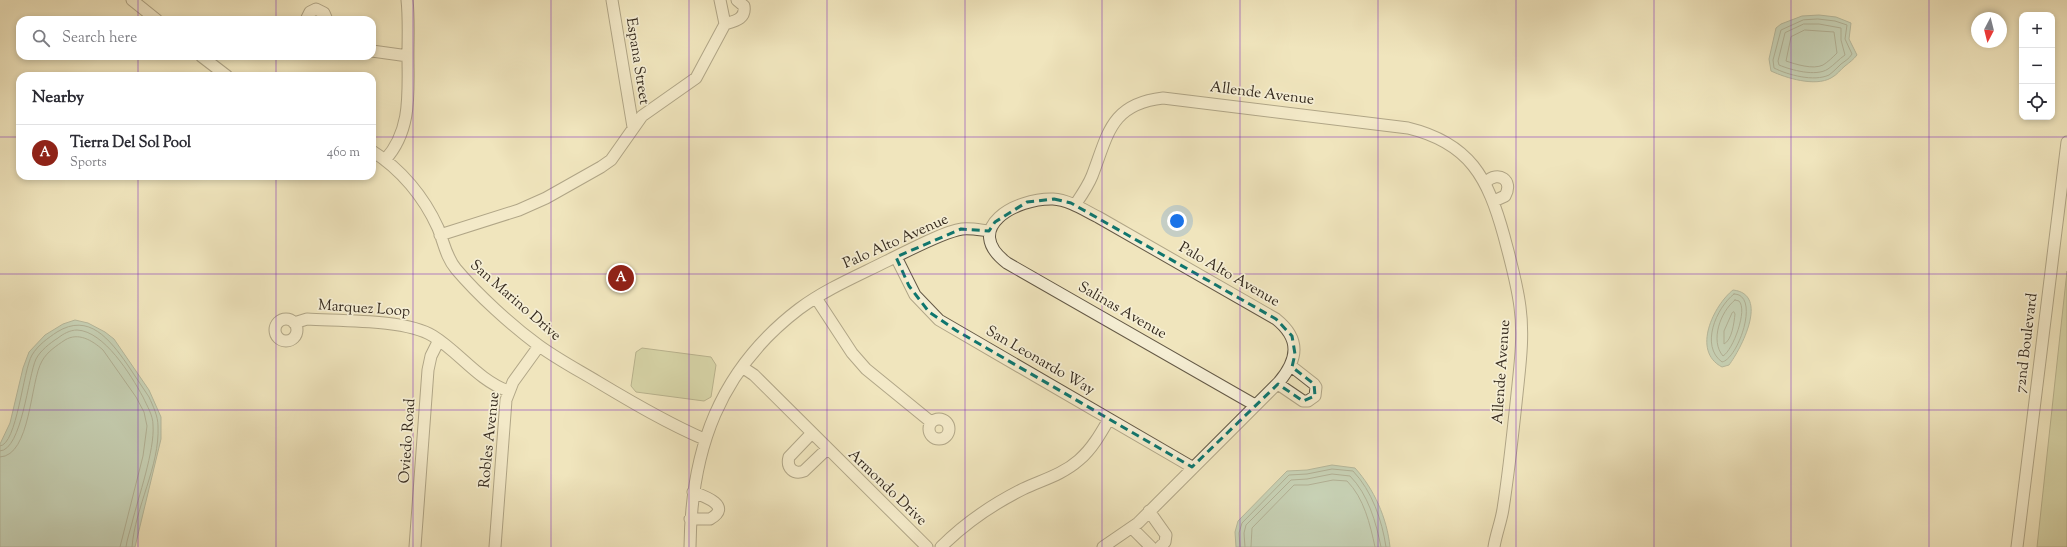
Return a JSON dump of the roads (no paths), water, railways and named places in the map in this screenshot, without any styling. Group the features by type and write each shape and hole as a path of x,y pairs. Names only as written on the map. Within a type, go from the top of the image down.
{"street":[{"path":"132,0 152,16"},
{"path":"385,160 397,144 406,120 409,91 407,0"},
{"name":"Espana Street","path":"612,0 633,127"},
{"path":"440,234 519,210 546,198 602,167 618,151 633,127 642,116 696,78 725,24 723,0"},
{"path":"725,24 740,19 743,16 744,6 737,0"},
{"path":"307,16 307,14 316,9 324,13 325,16"},
{"path":"376,52 408,56"},
{"path":"206,60 222,72"},
{"name":"Allende Avenue","path":"1075,205 1091,178 1100,149 1111,126 1120,116 1132,107 1143,102 1163,98 1400,127 1425,132 1441,140 1459,152 1473,164 1486,182 1494,201 1517,288 1522,326 1520,364 1510,460 1502,511 1494,547"},
{"name":"72nd Boulevard","path":"2017,547 2067,142"},
{"name":"San Marino Drive","path":"376,154 410,183 421,197 440,234 449,260 456,269 473,287 539,346 657,417 704,439"},
{"path":"1486,182 1493,177 1498,176 1506,182 1508,186 1505,196 1494,201"},
{"name":"Palo Alto Avenue","path":"690,547 690,520 693,492 704,439 713,416 742,367 784,322 816,298 896,257 961,229 989,231 995,222 1017,206 1027,202 1054,199 1075,205 1098,217 1276,319 1292,336 1295,354 1291,366 1278,384 1192,467 1132,528 1103,547"},
{"name":"Salinas Avenue","path":"989,231 988,239 992,250 1007,263 1255,406"},
{"name":"San Leonardo Way","path":"896,257 915,295 939,320 1192,467"},
{"path":"816,298 852,353 866,369 931,422"},
{"name":"Marquez Loop","path":"294,323 307,320 411,326 421,329 439,340 484,378 508,392"},
{"name":"Oviedo Road","path":"415,547 428,370 431,356 439,340"},
{"name":"Robles Avenue","path":"495,547 508,392 513,382 539,346"},
{"path":"1278,384 1303,401 1308,401 1315,396 1316,387 1314,384 1291,366"},
{"name":"Armondo Drive","path":"742,367 754,376 927,547"},
{"path":"941,547 962,528 1008,497 1064,472 1080,460 1092,447 1109,419"},
{"name":"Armondo Drive","path":"811,434 789,457 788,462 792,470 800,472 804,471 827,449"},
{"path":"690,520 710,520 717,513 718,508 713,499 693,492"},
{"path":"1149,511 1166,535 1165,542 1160,547"},
{"path":"1132,528 1152,547"}],"water":[{"path":"1819,15 1836,17 1851,23 1849,39 1857,55 1856,57 1831,78 1824,81 1809,82 1771,71 1769,59 1776,28 1781,24 1802,16"},
{"path":"616,269 632,278 626,288 610,278"},
{"path":"1733,290 1744,294 1750,301 1751,311 1749,323 1740,347 1729,365 1722,367 1713,360 1708,350 1707,340 1713,317 1719,306"},
{"path":"75,320 88,323 105,332 114,339 149,390 161,417 161,439 135,547 0,547 0,444 10,423 23,368 29,352 45,335 63,324"},
{"path":"1332,465 1355,468 1362,476 1374,495 1383,515 1390,547 1236,547 1235,532 1238,521 1287,471 1307,470"}],"place":[{"name":"Tierra Del Sol Pool","path":"621,278"}]}
